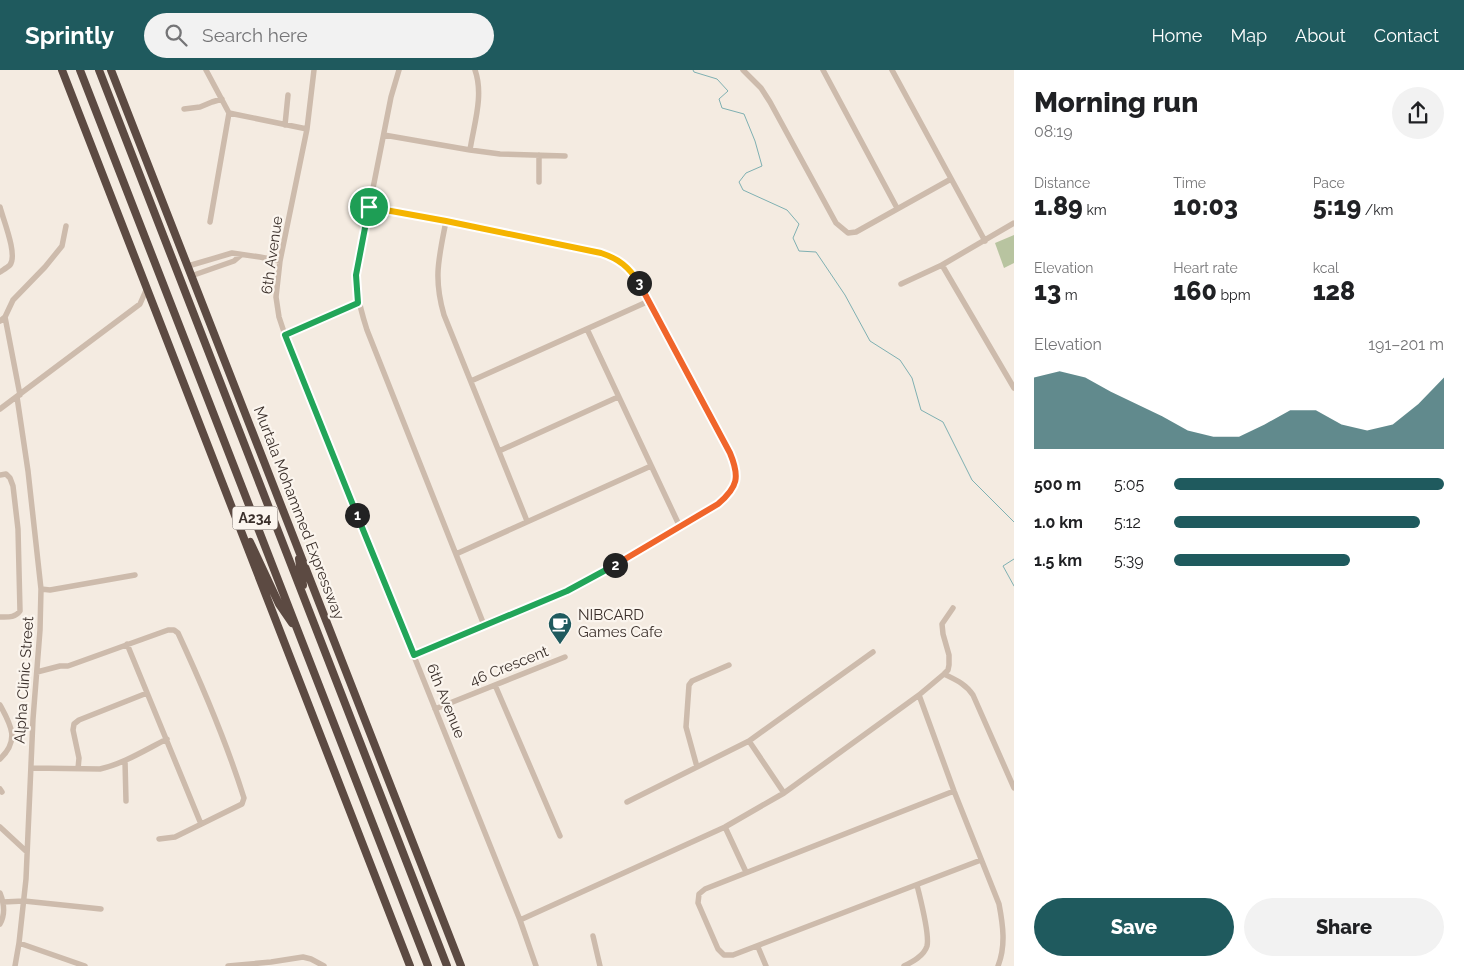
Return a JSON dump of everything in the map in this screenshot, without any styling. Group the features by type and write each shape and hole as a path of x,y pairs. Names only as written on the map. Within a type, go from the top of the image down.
{"highway":[{"path":"62,70 410,966"},
{"name":"A234","path":"80,70 428,966"},
{"name":"Murtala Mohammed Expressway","path":"99,70 447,966"},
{"name":"Murtala Mohammed Expressway","path":"111,70 460,966"},
{"path":"237,519 255,552 279,604 299,632"},
{"path":"297,546 304,599"}],"street":[{"path":"206,70 229,113 210,222"},
{"name":"6th Avenue","path":"314,70 307,129 280,261 276,297 279,317 520,920 536,966"},
{"path":"399,70 391,97 356,275 358,303 369,337 484,625"},
{"path":"470,150 480,95 480,84 475,70"},
{"path":"743,70 761,88 770,102 836,223 842,230 848,233 856,232 951,179"},
{"path":"823,70 897,208"},
{"path":"892,70 985,241"},
{"path":"285,125 288,95"},
{"path":"184,109 200,107 222,99"},
{"path":"229,113 307,129"},
{"path":"384,135 500,154 565,156"},
{"path":"539,155 539,182"},
{"path":"0,207 2,225 12,250 10,264 0,272"},
{"path":"369,207 601,253 623,263 632,271 649,301 736,467 736,479 733,489 727,496 718,504 680,527 567,591 414,655"},
{"path":"446,221 437,268 439,298 444,315 527,520"},
{"path":"901,284 942,265 1014,223"},
{"path":"3,319 13,300 45,267 62,246 66,226"},
{"path":"188,266 232,254 280,261"},
{"path":"191,276 234,261 241,256"},
{"path":"942,265 1014,388"},
{"path":"0,409 140,304 147,287"},
{"path":"471,381 649,301"},
{"path":"285,335 358,303"},
{"path":"140,304 155,308"},
{"name":"Alpha Clinic Street","path":"3,319 18,396 41,590 24,900 15,966"},
{"path":"587,329 680,527"},
{"path":"499,451 618,397"},
{"path":"456,554 527,520 651,466"},
{"path":"0,475 6,474 13,486 18,529 20,611 18,615 0,617"},
{"path":"41,590 135,575"},
{"path":"520,920 725,827 784,793 919,695 944,674 949,665 949,655 942,624 952,608"},
{"path":"37,672 60,666 68,666 168,630 174,630 178,634 221,730 244,798 242,804 175,837 160,839"},
{"path":"127,644 201,824"},
{"path":"627,802 749,741 873,652"},
{"name":"46 Crescent","path":"435,709 565,657"},
{"path":"697,767 686,727 689,685 692,681 730,665"},
{"path":"944,674 968,688 973,695 1014,787"},
{"path":"495,685 560,836"},
{"path":"78,769 79,758 73,730 74,724 79,720 147,693"},
{"path":"919,695 954,791 999,904 1003,921 1004,940 1002,956 998,966"},
{"path":"0,705 9,722 13,736 11,745 0,759"},
{"path":"31,768 100,769 125,761 167,739"},
{"path":"749,741 784,793"},
{"path":"125,761 126,800"},
{"path":"954,791 705,889 699,894 698,903 718,949 724,954 733,955 981,860"},
{"path":"0,827 27,852"},
{"path":"725,827 746,872"},
{"path":"904,966 922,954 927,946 927,932 917,885"},
{"path":"0,893 3,902 0,924"},
{"path":"3,902 24,900 101,909"},
{"path":"592,936 600,966"},
{"path":"19,943 85,966"},
{"path":"758,947 766,966"},
{"path":"228,966 303,957 324,966"}],"green space":[{"path":"1014,235 1014,263 1004,268 995,243"}],"waterway":[{"path":"693,70 694,72 717,79 728,91 719,99 722,108 744,114 755,141 762,166 746,173 739,182 743,190 787,210 799,224 793,238 799,251 816,252 845,295 870,341 900,360 912,378 921,410 943,422 972,480 1014,522"},
{"path":"1014,559 1003,566 1014,586"}],"place":[{"name":"NIBCARD Games Cafe","path":"560,645"}],"route":[{"path":"369,207 601,253 623,263 632,271 640,284 730,453 736,467 736,479 733,489 718,504 636,553 567,591 414,655 285,335 358,303 356,275 369,207"}]}
